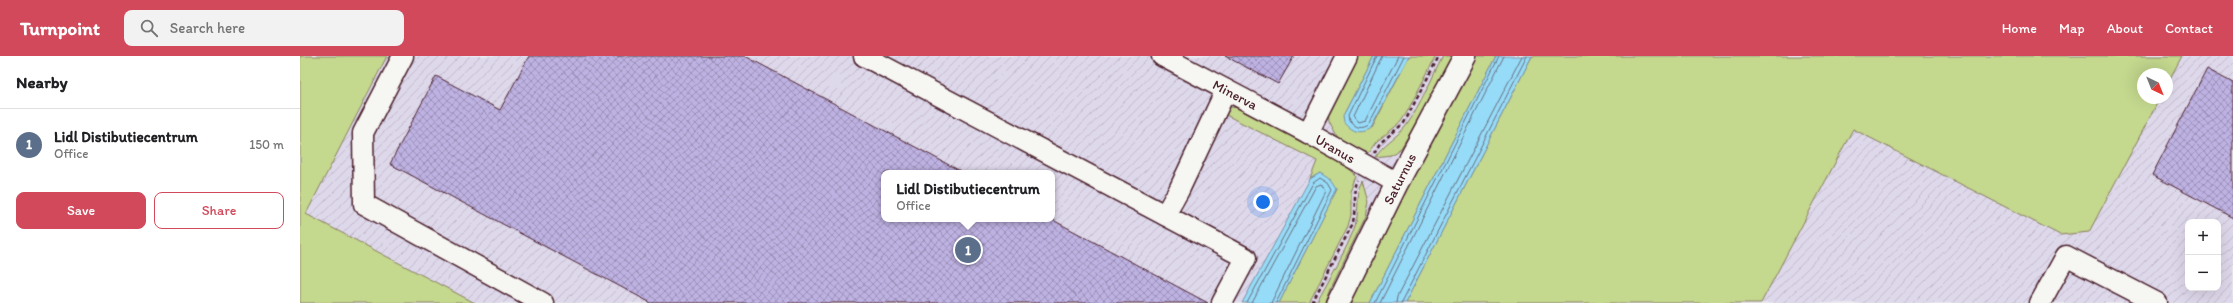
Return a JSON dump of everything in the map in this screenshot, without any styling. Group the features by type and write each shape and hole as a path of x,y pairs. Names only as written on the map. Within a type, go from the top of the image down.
{"main road":[{"name":"Saturnus","path":"1338,303 1397,183 1465,56"}],"street":[{"path":"403,56 363,133 364,204 543,303"},
{"path":"864,56 1246,258 1222,303"},
{"name":"Minerva","path":"1162,56 1308,133"},
{"name":"Uranus","path":"1347,56 1308,133 1397,183"},
{"path":"1165,215 1179,190 1226,90"},
{"path":"2040,303 2066,256 2156,303"}],"path":[{"path":"1372,156 1380,143 1404,123 1439,56"},
{"path":"1312,303 1352,225 1355,214 1355,190 1360,178"}],"shaded area":[{"path":"387,56 2233,56 2233,303 475,303 306,214"}],"green space":[{"path":"300,56 387,56 306,214 475,303 300,303"},
{"path":"1353,56 1374,56 1343,116 1372,128 1409,56 1436,56 1400,123 1376,142 1368,153 1340,142 1329,122 1328,109"},
{"path":"1443,56 1457,56 1401,148 1391,155 1375,157 1382,148 1406,126 1421,101"},
{"path":"1474,56 1496,56 1370,303 1347,303"},
{"path":"1532,56 2182,56 2173,73 2173,68 2137,68 2137,104 2157,104 2089,232 2060,235 1853,129 1761,303 1405,303"},
{"path":"1229,107 1242,108 1341,161 1357,176 1351,192 1351,215 1348,226 1309,303 1279,303 1337,189 1320,173 1310,179 1317,161 1224,114"},
{"path":"1363,181 1369,202 1366,216 1331,287 1325,303 1316,303 1342,255 1355,226 1359,192"}],"water":[{"path":"1374,56 1409,56 1371,128 1357,132 1350,129 1344,123 1343,116"},
{"path":"1496,56 1532,56 1405,303 1370,303"},
{"path":"1320,173 1331,180 1337,189 1279,303 1242,303 1310,179"}],"building":[{"path":"529,56 745,56 958,170 881,170 881,222 1055,221 1208,303 651,303 390,164 436,76 500,110"},
{"path":"1225,56 1294,56 1278,84"},
{"path":"2207,69 2233,83 2233,218 2152,175"}],"place":[{"name":"Lidl Distibutiecentrum","path":"968,250"}]}
